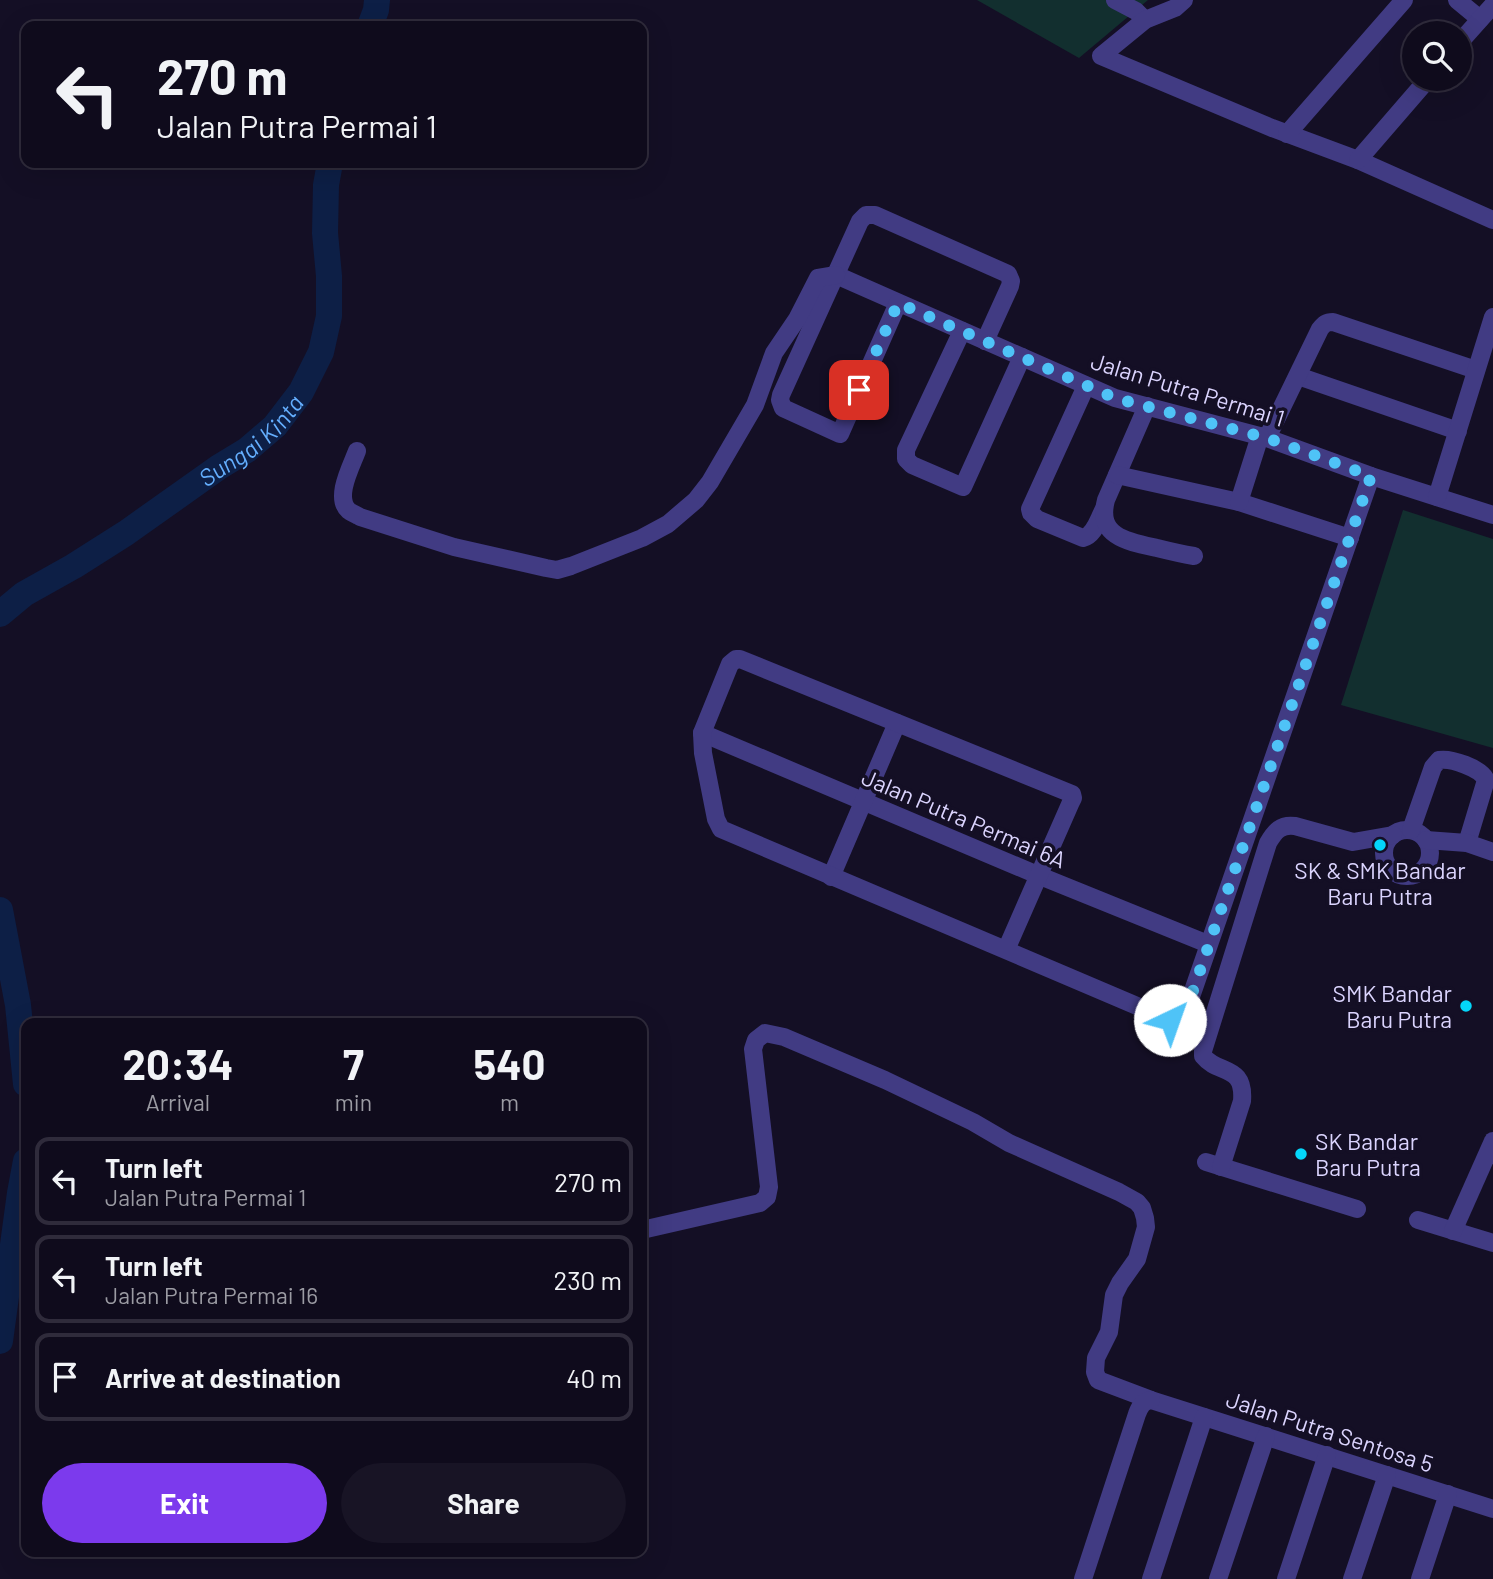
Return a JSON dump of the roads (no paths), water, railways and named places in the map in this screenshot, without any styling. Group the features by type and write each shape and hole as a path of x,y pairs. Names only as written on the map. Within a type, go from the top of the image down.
{"street":[{"path":"1115,0 1136,11 1145,20"},
{"path":"1184,0 1175,8 1145,20 1101,56 1287,134 1358,160 1493,219"},
{"path":"1287,134 1404,0"},
{"path":"1457,0 1480,19"},
{"path":"1472,29 1493,5"},
{"path":"1358,160 1417,91"},
{"path":"898,303 840,435 787,410 781,404 780,400 860,220 871,214 1004,271 1010,277 1010,286 985,341"},
{"path":"357,451 342,494 349,511 359,517 454,547 557,570 571,566 642,538 668,524 696,500 710,482 755,405 774,353 797,320 818,278 836,275"},
{"name":"Jalan Putra Permai 1","path":"836,275 1115,398 1264,437 1371,476 1493,515"},
{"path":"1437,497 1493,317"},
{"path":"1239,502 1264,437 1324,324 1333,321 1476,370"},
{"path":"962,331 905,455 908,463 912,465 963,487 1022,357"},
{"path":"1298,376 1458,431"},
{"path":"1086,386 1030,509 1037,520 1083,538 1093,531 1104,513 1117,475 1147,407"},
{"path":"1117,475 1239,502 1350,538"},
{"path":"1006,950 1073,798 1072,794 736,659 730,664 702,733 703,753 716,820 721,829 1170,1020 1179,1022 1185,1014 1371,476"},
{"path":"1104,513 1107,526 1120,538 1194,556"},
{"path":"831,877 897,723"},
{"name":"Jalan Putra Permai 6A","path":"702,733 1208,944"},
{"path":"1418,835 1433,766 1439,760 1447,760 1478,770 1486,780 1467,843"},
{"path":"1356,1209 1214,1164 1243,1093 1241,1083 1235,1076 1229,1070 1209,1062 1203,1056 1203,1051 1268,843 1275,831 1287,825 1295,825 1353,842 1393,835 1404,830 1467,843 1493,852"},
{"path":"1393,835 1386,843 1384,858 1392,871 1401,876 1416,875 1424,869 1430,855 1429,845 1418,835"},
{"name":"Jalan Putra Sentosa 5","path":"647,1229 760,1203 767,1197 769,1186 754,1049 756,1040 765,1033 784,1037 885,1080 973,1122 1009,1143 1137,1202 1142,1208 1146,1227 1137,1259 1114,1296 1110,1332 1096,1358 1095,1372 1098,1380 1204,1417 1493,1509"},
{"path":"1453,1231 1493,1141"},
{"path":"1418,1220 1493,1243"},
{"path":"1083,1579 1136,1414 1142,1404 1152,1400"},
{"path":"1150,1579 1204,1417"},
{"path":"1218,1579 1266,1436"},
{"path":"1286,1579 1327,1455"},
{"path":"1352,1579 1387,1475"},
{"path":"1420,1579 1448,1494"}],"waterway":[{"name":"Sungai Kinta","path":"372,21 377,0"},
{"name":"Sungai Kinta","path":"0,614 24,594 126,533 247,450 275,426 301,392 321,352 329,316 325,233 329,168"},
{"name":"Sungai Kinta","path":"0,910 21,1035"},
{"name":"Sungai Kinta","path":"0,1341 21,1188"}],"place":[{"name":"SK & SMK Bandar Baru Putra","path":"1380,845"},
{"name":"SMK Bandar Baru Putra","path":"1466,1006"},
{"name":"SK Bandar Baru Putra","path":"1301,1154"}]}
